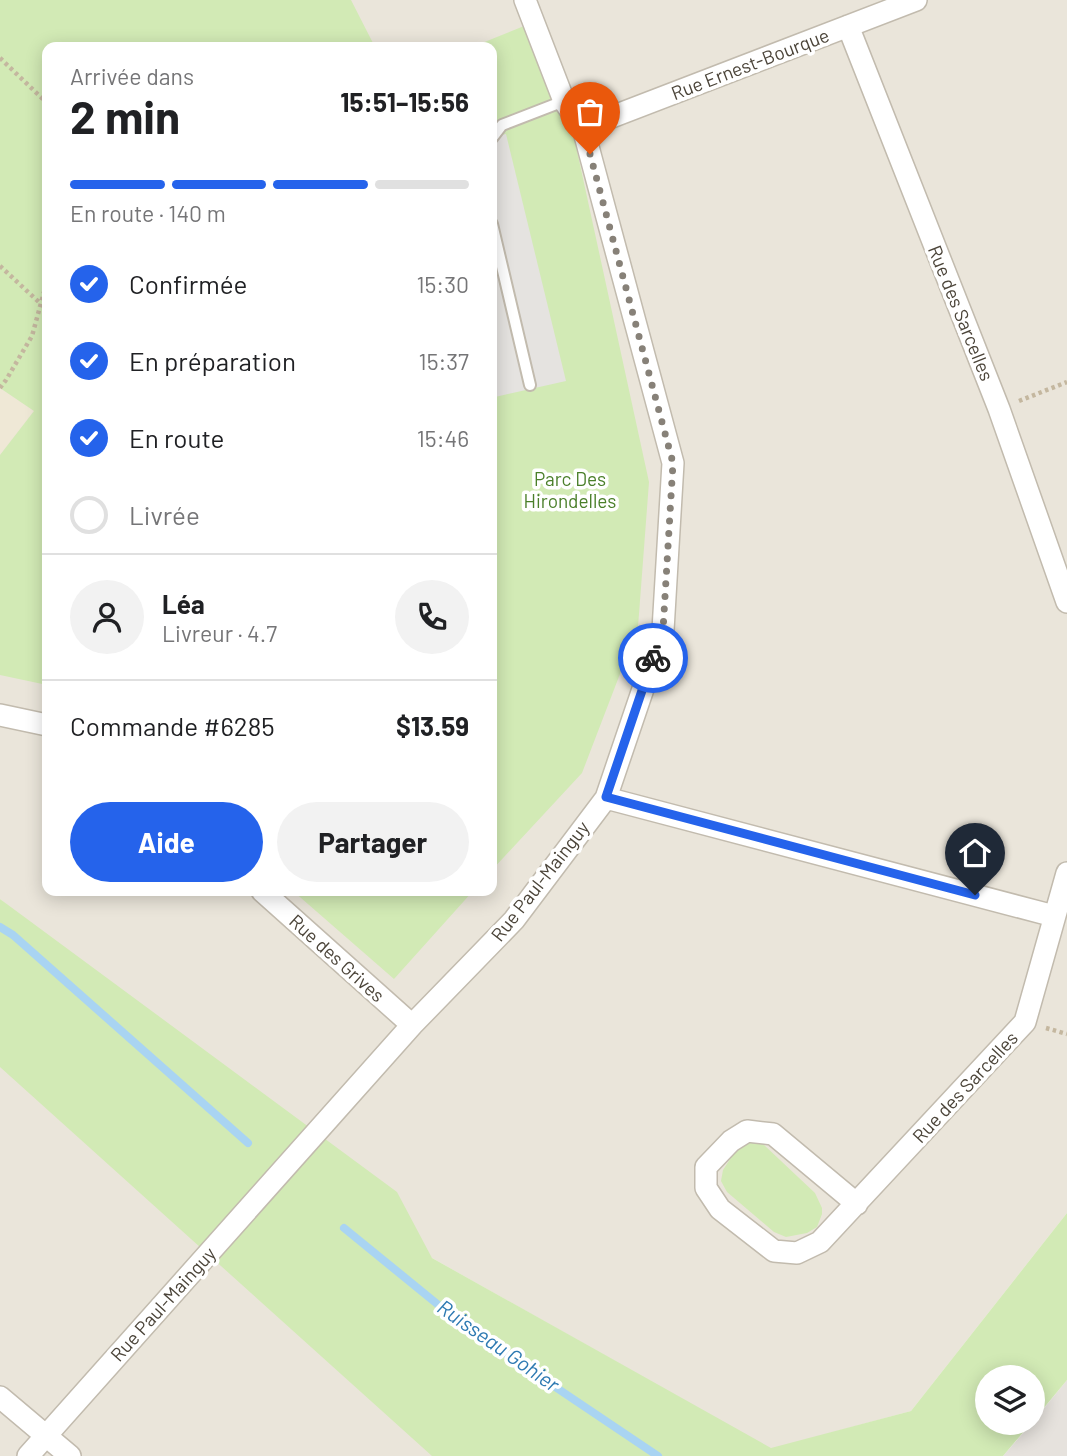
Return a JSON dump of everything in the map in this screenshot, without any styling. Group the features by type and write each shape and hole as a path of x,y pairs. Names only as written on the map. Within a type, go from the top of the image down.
{"street":[{"name":"Rue Paul-Mainguy","path":"28,1456 412,1025 514,920 606,797 663,630 673,463 583,128 564,101 525,0"},
{"name":"Rue Ernest-Bourque","path":"583,128 916,0"},
{"name":"Rue des Sarcelles","path":"848,26 999,409 1067,602"},
{"path":"0,715 42,724"},
{"path":"606,797 1054,916"},
{"name":"Rue des Sarcelles","path":"857,1204 773,1134 747,1132 732,1141 706,1167 706,1188 720,1209 774,1251 797,1253 820,1242 857,1204 1025,1022 1067,873"},
{"name":"Rue des Grives","path":"268,896 412,1025"},
{"path":"0,1397 70,1456"}],"lane":[{"path":"497,132 502,125 564,101"},
{"path":"497,244 530,386"}],"path":[{"path":"0,58 42,98"},
{"path":"0,266 41,304"},
{"path":"0,388 32,336 42,300"},
{"path":"999,409 1067,382"}],"shaded area":[{"path":"0,0 1067,0 1067,1213 911,1411 771,1449 432,1258 0,899"},
{"path":"506,134 566,381 497,397 497,136"},
{"path":"0,388 34,411 0,455"},
{"path":"0,1066 434,1456 0,1456"},
{"path":"1067,1380 1067,1456 1003,1456 1021,1435 1045,1435 1045,1407"}],"green space":[{"path":"0,0 351,0 372,42 42,42 42,684 0,675 0,455 34,411 0,388"},
{"name":"Parc Des Hirondelles","path":"534,22 574,137 649,482 638,627 582,773 497,865 497,42 484,42"},
{"path":"299,896 469,896 394,979"},
{"path":"0,899 397,1192 432,1258 771,1448 911,1411 1067,1213 1067,1380 1045,1407 1045,1365 975,1365 975,1435 1021,1435 1003,1456 432,1456 0,1067"},
{"path":"750,1142 763,1144 815,1193 822,1208 817,1227 807,1233 786,1237 774,1232 727,1192 721,1181 723,1170 734,1153"}],"waterway":[{"name":"Ruisseau Gohier","path":"0,927 13,935 248,1143"},
{"name":"Ruisseau Gohier","path":"344,1228 463,1325 658,1456"}],"way so far":[{"path":"590,154 673,463 663,630 653,658"}],"route":[{"path":"653,658 606,797 975,895"}]}
